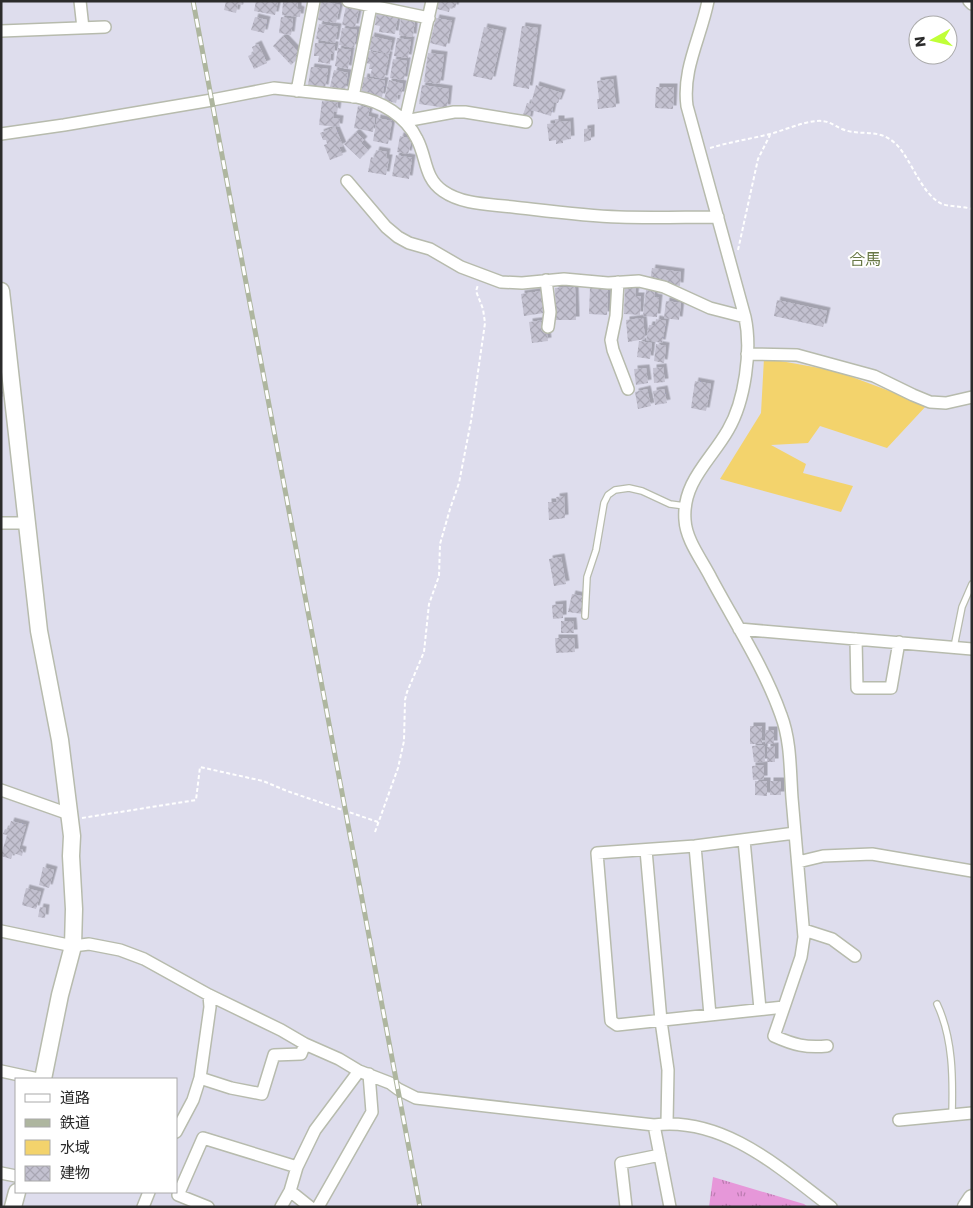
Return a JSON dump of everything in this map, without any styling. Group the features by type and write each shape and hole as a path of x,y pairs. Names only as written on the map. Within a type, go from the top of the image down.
{"street":[{"path":"80,1 83,28"},
{"path":"297,91 314,1"},
{"path":"348,1 429,18"},
{"path":"405,121 432,1"},
{"path":"708,1 686,81 687,106 745,317 748,336 741,397 737,413 728,430 694,480 688,494 684,519 689,536 772,693 782,718 788,750 804,937 801,957 774,1036 788,1043 810,1048 828,1046"},
{"path":"968,1 972,4"},
{"path":"353,97 371,6"},
{"path":"1,31 105,27"},
{"path":"1,134 212,100 274,88 364,98 390,109 405,121 417,138 432,182 442,191 457,198 474,202 572,214 620,217 718,217"},
{"path":"405,121 454,112 466,112 526,122"},
{"path":"347,181 386,227 398,237 409,243 430,248 461,266 502,282 564,279 618,282 639,281 656,285 710,308 745,317"},
{"path":"546,280 550,312 548,327"},
{"path":"618,282 616,316 611,340 628,389"},
{"path":"1,291 39,631 60,740 72,836 73,946 60,995 43,1078"},
{"path":"747,354 797,355 874,376 930,402 946,403 972,397"},
{"path":"1,523 28,523"},
{"path":"739,629 972,649"},
{"path":"856,639 856,685 858,688 891,688 900,642"},
{"path":"1,790 69,814"},
{"path":"784,1007 617,1026 612,1021 597,854 695,846 795,834"},
{"path":"744,840 760,1009"},
{"path":"695,846 710,1015"},
{"path":"646,850 661,1021 668,1070 667,1123"},
{"path":"798,862 830,855 872,854 972,870"},
{"path":"1,930 73,946 90,944 120,950 144,959 209,995 281,1030 305,1044 390,1083 416,1098 654,1125 667,1123 701,1129 736,1141 762,1156 831,1207"},
{"path":"804,930 832,939 855,956"},
{"path":"178,1128 193,1100 200,1078 210,1007 209,995"},
{"path":"200,1078 231,1088 262,1094 274,1055 301,1054 305,1044"},
{"path":"1,1072 33,1078"},
{"path":"281,1207 290,1191 297,1167 315,1130 364,1072"},
{"path":"318,1207 372,1112 364,1072"},
{"path":"899,1120 972,1113"},
{"path":"654,1125 670,1207"},
{"path":"208,1207 178,1195 203,1138 297,1167"},
{"path":"626,1207 621,1163 660,1155"},
{"path":"1,1173 15,1176"},
{"path":"290,1191 310,1207"},
{"path":"13,1207 17,1193"},
{"path":"143,1207 149,1193"},
{"path":"966,1207 972,1198"}],"lane":[{"path":"585,616 587,577 596,550 604,504 608,495 615,490 629,488 642,491 670,504 685,506"},
{"path":"954,647 962,607 972,584"},
{"path":"937,1004 943,1018 952,1064 952,1114"}],"path":[{"path":"699,153 711,148 817,121 828,121 843,129 877,133 894,142 902,150 924,187 936,200 943,204 972,209"},
{"path":"733,275 758,159 771,134"},
{"path":"375,832 398,768 404,741 405,700 424,652 429,604 439,576 440,544 461,475 485,323 483,309 476,291 486,275"},
{"path":"69,814 78,819 196,800 200,767 264,781 287,791 378,822"}],"green space":[{"path":"713,1177 804,1204 808,1207 709,1207"}],"water":[{"path":"764,358 836,371 927,405 887,448 820,426 808,443 771,445 806,464 803,473 853,486 841,512 720,479 761,413"}],"building":[{"path":"226,1 244,1 243,5 238,4 236,13 224,10"},
{"path":"256,1 278,1 275,15 254,11"},
{"path":"283,1 298,1 298,9 301,10 300,17 282,15"},
{"path":"321,1 340,5 336,23 318,20"},
{"path":"439,1 457,1 455,8 450,7 449,12 437,9"},
{"path":"346,6 359,9 355,27 342,25"},
{"path":"377,12 398,15 395,34 379,32 380,26 375,25"},
{"path":"401,16 415,18 413,37 399,35"},
{"path":"255,17 267,20 264,33 251,30"},
{"path":"281,17 293,19 291,35 279,33"},
{"path":"436,18 452,21 446,47 430,43"},
{"path":"319,24 338,27 335,43 316,39"},
{"path":"522,26 538,28 529,89 513,86"},
{"path":"484,27 503,31 492,80 473,76"},
{"path":"342,28 357,30 354,48 339,45"},
{"path":"283,36 298,52 295,56 298,58 291,65 273,46"},
{"path":"371,36 392,41 389,54 368,49"},
{"path":"397,38 411,40 408,58 394,56"},
{"path":"315,43 335,45 334,54 331,54 330,64 318,62 319,56 314,56"},
{"path":"258,44 267,63 254,69 248,56 254,53 252,47"},
{"path":"338,48 351,50 348,69 335,66"},
{"path":"368,51 389,55 384,79 370,76 372,69 369,69 370,64 365,63"},
{"path":"428,53 444,55 440,84 424,82"},
{"path":"393,59 407,61 404,80 390,78"},
{"path":"311,67 328,69 325,88 308,85"},
{"path":"334,70 348,73 345,90 330,87"},
{"path":"364,77 385,81 382,97 361,93"},
{"path":"613,79 616,107 598,109 597,81"},
{"path":"389,80 403,84 401,95 398,95 396,103 384,100"},
{"path":"422,85 449,89 447,108 419,104"},
{"path":"536,85 562,93 558,103 554,102 551,116 531,110 529,120 522,118 527,103 531,104"},
{"path":"656,87 674,87 673,109 655,108"},
{"path":"322,101 338,103 337,112 334,111 333,118 340,119 339,127 319,125"},
{"path":"358,106 370,108 368,116 375,118 373,132 354,128"},
{"path":"377,118 392,121 388,144 373,141"},
{"path":"555,119 561,119 561,122 570,121 571,139 563,140 563,143 556,144 556,140 549,141 547,124 555,123"},
{"path":"335,127 343,146 339,147 343,155 330,160 324,145 327,144 326,140 323,140 320,133"},
{"path":"591,128 591,140 584,142 584,129"},
{"path":"356,132 364,140 361,143 368,150 360,159 344,144"},
{"path":"400,136 412,139 408,154 397,152"},
{"path":"376,150 387,152 386,158 389,158 386,175 368,172 371,157 374,158"},
{"path":"396,155 412,158 409,179 392,176"},
{"path":"652,268 681,272 680,286 650,282"},
{"path":"575,287 576,320 556,320 555,288"},
{"path":"590,287 608,288 607,315 589,314"},
{"path":"625,287 636,288 635,296 641,296 640,315 624,314"},
{"path":"646,290 655,291 654,297 659,298 657,317 643,316"},
{"path":"541,291 544,313 524,316 521,294"},
{"path":"777,300 827,311 823,327 774,316"},
{"path":"666,301 681,303 679,320 664,318"},
{"path":"643,318 645,339 628,342 626,320"},
{"path":"656,319 666,321 662,343 646,340 649,325 655,325"},
{"path":"545,320 548,341 532,343 529,322"},
{"path":"639,341 652,343 650,359 637,357"},
{"path":"656,344 666,346 664,363 654,361"},
{"path":"663,367 665,382 654,383 653,368"},
{"path":"646,368 648,383 636,385 634,369"},
{"path":"695,381 711,384 706,411 691,408"},
{"path":"1,382 4,396 1,397"},
{"path":"647,389 651,406 638,409 635,392"},
{"path":"664,389 667,403 655,405 653,391"},
{"path":"564,496 565,518 549,520 548,502 557,502 556,497"},
{"path":"561,557 566,584 554,586 549,559"},
{"path":"572,594 586,597 583,614 568,612"},
{"path":"563,604 563,618 553,619 552,605"},
{"path":"561,621 573,621 574,633 561,633"},
{"path":"555,638 574,638 575,652 556,653"},
{"path":"750,726 762,726 762,744 750,744"},
{"path":"765,730 774,730 774,744 765,744"},
{"path":"764,745 765,762 754,762 752,746"},
{"path":"775,746 775,762 767,762 767,747"},
{"path":"764,765 764,779 753,780 752,766"},
{"path":"755,781 767,781 767,796 755,795"},
{"path":"770,781 781,781 781,795 770,795"},
{"path":"11,821 26,825 19,849 23,850 22,856 13,853 11,859 1,856 7,835 3,834 5,829 8,830"},
{"path":"43,867 54,870 49,888 39,885"},
{"path":"26,888 41,892 36,909 22,905"},
{"path":"40,907 46,908 45,918 38,917"}],"railway":[{"path":"193,1 420,1207"}],"district":[{"name":"合馬","path":"865,259"}]}
